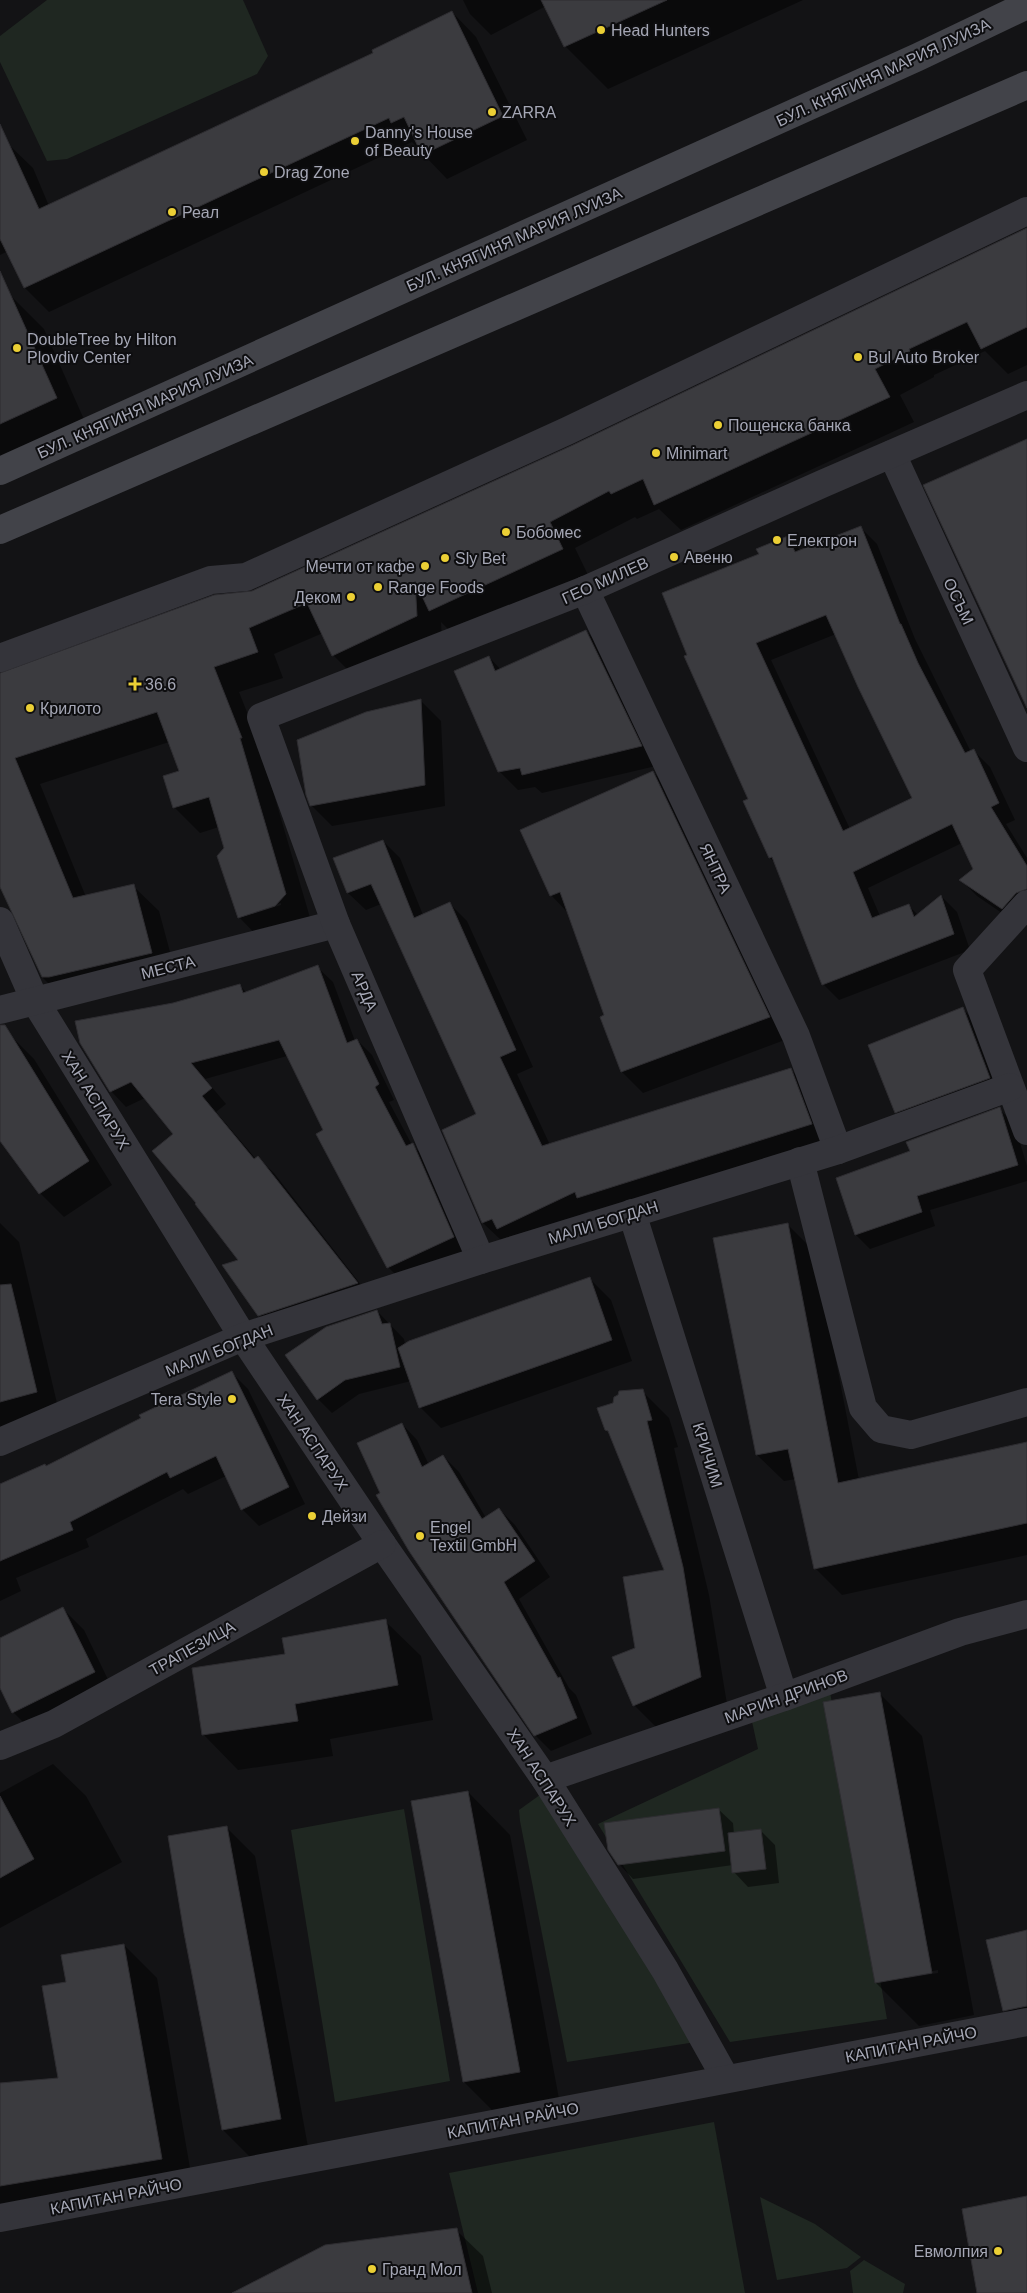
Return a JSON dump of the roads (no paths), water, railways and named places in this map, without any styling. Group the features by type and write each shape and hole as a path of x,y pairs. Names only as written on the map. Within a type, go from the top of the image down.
{"main road":[{"name":"БУЛ. КНЯГИНЯ МАРИЯ ЛУИЗА","path":"0,471 918,57 1027,5"},
{"path":"0,530 1027,85"}],"street":[{"path":"0,658 211,580 246,577 567,432 1027,211"},
{"name":"ГЕО МИЛЕВ","path":"261,717 585,590 1027,395"},
{"name":"ОСЪМ","path":"892,454 1027,748"},
{"name":"ЯНТРА","path":"585,590 796,1036 838,1150"},
{"name":"АРДА","path":"261,717 336,924 481,1260"},
{"path":"1027,904 967,970 1027,1131"},
{"name":"ХАН АСПАРУХ","path":"0,921 35,1002 243,1337 382,1544 546,1778 665,1970 726,2079"},
{"name":"МЕСТА","path":"0,1010 336,924"},
{"name":"МАЛИ БОГДАН","path":"0,1442 243,1337 481,1260 838,1150 1010,1087"},
{"path":"800,1161 863,1408 881,1430 911,1435 1027,1402"},
{"name":"КРИЧИМ","path":"632,1213 784,1697"},
{"name":"ТРАПЕЗИЦА","path":"0,1746 54,1724 382,1544"},
{"name":"МАРИН ДРИНОВ","path":"546,1778 784,1697 960,1632 1027,1614"},
{"name":"КАПИТАН РАЙЧО","path":"0,2218 1027,2022"}],"place":[{"name":"Head Hunters","path":"601,30"},
{"name":"ZARRA","path":"492,112"},
{"name":"Danny's House of Beauty","path":"355,141"},
{"name":"Drag Zone","path":"264,172"},
{"name":"Реал","path":"172,212"},
{"name":"DoubleTree by Hilton Plovdiv Center","path":"17,348"},
{"name":"Bul Auto Broker","path":"858,357"},
{"name":"Пощенска банка","path":"718,425"},
{"name":"Minimart","path":"656,453"},
{"name":"Бобомес","path":"506,532"},
{"name":"Електрон","path":"777,540"},
{"name":"Авеню","path":"674,557"},
{"name":"Sly Bet","path":"445,558"},
{"name":"Мечти от кафе","path":"425,566"},
{"name":"Range Foods","path":"378,587"},
{"name":"Деком","path":"351,597"},
{"name":"36.6","path":"135,684"},
{"name":"Крилото","path":"30,708"},
{"name":"Tera Style","path":"232,1399"},
{"name":"Дейзи","path":"312,1516"},
{"name":"Engel Textil GmbH","path":"420,1536"},
{"name":"Евмолпия","path":"998,2251"},
{"name":"Гранд Мол","path":"372,2269"}]}
